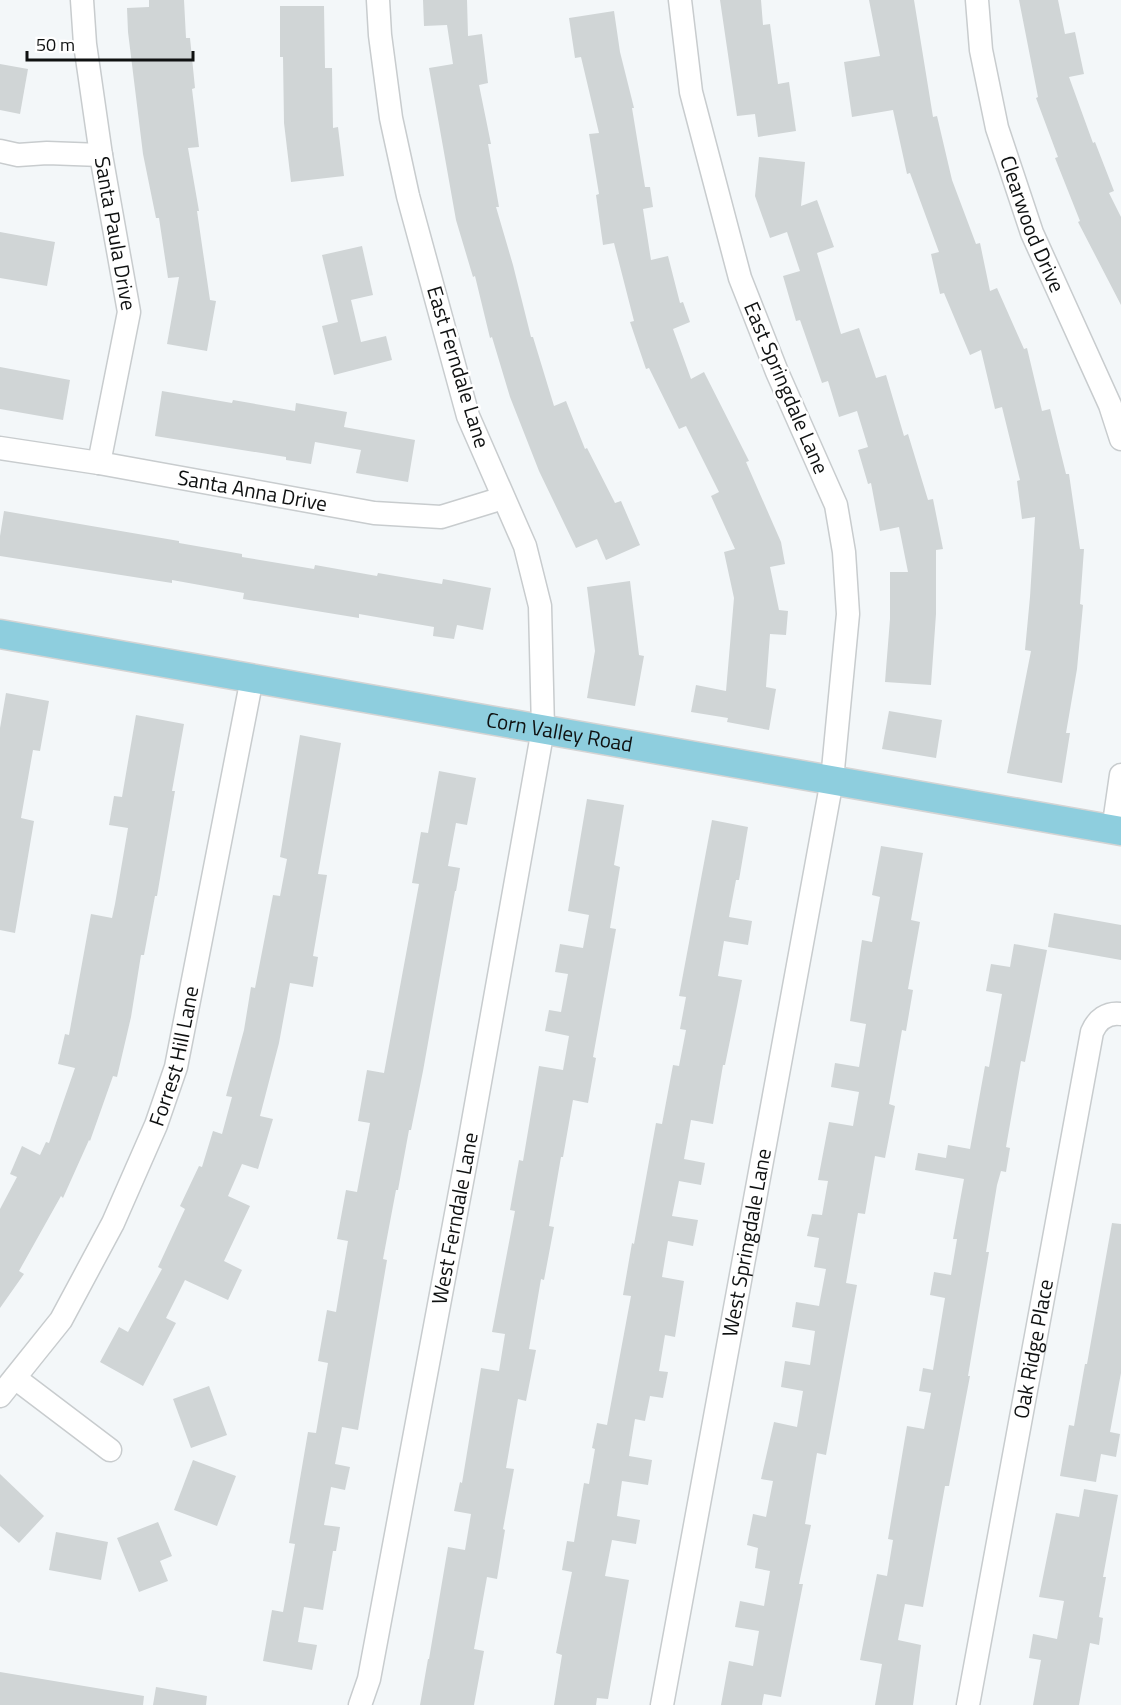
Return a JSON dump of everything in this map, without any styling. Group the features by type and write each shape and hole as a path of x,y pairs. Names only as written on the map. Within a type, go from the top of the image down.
{"main road":[{"name":"Corn Valley Road","path":"0,634 1117,831"}],"street":[{"name":"Santa Paula Drive","path":"82,0 84,44 129,312 99,463"},
{"name":"East Ferndale Lane","path":"378,0 380,35 391,118 408,196 468,416 525,546 540,606 543,729"},
{"name":"East Springdale Lane","path":"680,0 691,92 740,278 777,372 836,505 844,552 848,614 832,780"},
{"name":"Clearwood Drive","path":"977,0 981,50 1000,139 1032,233 1110,405 1121,439"},
{"path":"0,151 18,154 101,155"},
{"name":"Santa Anna Drive","path":"0,448 99,463 374,513 441,517 503,498"},
{"name":"Forrest Hill Lane","path":"0,1396 61,1320 113,1223 156,1125 176,1067 252,678"},
{"name":"West Ferndale Lane","path":"360,1705 369,1679 402,1506 543,729"},
{"path":"1117,831 1121,775"},
{"name":"West Springdale Lane","path":"662,1705 832,780"},
{"name":"Oak Ridge Place","path":"968,1705 1092,1032 1096,1021 1113,1013 1121,1014"},
{"path":"15,1378 111,1450"}],"building":[{"path":"149,0 184,0 186,38 190,38 195,88 192,89 199,147 188,148 199,211 197,211 210,300 216,301 207,351 167,344 179,277 168,278 159,218 156,218 143,154 128,32 127,8 149,7"},
{"path":"423,0 467,0 468,36 482,34 488,83 479,85 491,144 488,144 499,207 496,207 531,337 533,337 554,406 566,401 585,449 587,448 615,503 621,501 640,545 606,560 597,539 576,548 539,471 510,397 492,337 490,338 475,276 473,277 456,220 429,68 453,64 447,25 424,26"},
{"path":"720,0 761,0 763,25 770,24 778,84 789,82 796,131 758,137 755,114 737,116"},
{"path":"869,0 914,0 933,117 937,116 952,180 976,244 980,243 990,291 997,288 1024,349 1027,348 1042,411 1050,409 1066,474 1069,474 1080,549 1084,549 1080,604 1083,605 1077,669 1066,733 1070,733 1062,783 1007,773 1031,651 1025,650 1035,517 1022,519 1017,481 1020,480 1002,407 995,409 981,350 970,355 944,293 940,294 931,254 939,252 910,173 907,174 893,110 852,117 844,62 880,56"},
{"path":"1019,0 1058,0 1065,34 1075,32 1084,74 1069,77 1093,143 1095,142 1114,191 1109,193 1121,217 1121,305 1078,222 1080,221 1055,158 1058,157 1036,98 1038,97"},
{"path":"280,6 324,6 325,68 332,68 333,128 338,127 344,176 291,182 284,123"},
{"path":"614,11 620,52 634,108 632,108 645,187 650,187 653,207 643,209 651,260 668,256 680,303 683,302 690,322 673,329 691,379 704,372 749,461 746,462 781,542 785,564 770,567 779,610 788,611 786,635 770,634 766,687 776,689 769,730 727,722 728,718 691,712 696,685 726,691 734,598 724,552 735,549 711,496 719,492 686,426 679,429 649,368 646,369 630,322 634,321 614,243 603,245 596,195 599,194 589,134 599,133 581,57 575,58 569,18"},
{"path":"0,64 28,69 20,114 0,110"},
{"path":"759,157 805,162 801,206 817,200 834,247 817,253 841,334 859,328 876,378 886,375 904,436 908,434 928,500 933,499 943,549 936,550 936,614 931,685 885,682 890,619 890,572 908,572 899,527 880,531 871,483 868,484 858,450 868,447 857,411 839,417 828,381 822,383 800,320 796,321 783,276 800,271 787,232 770,238 755,196"},
{"path":"0,232 55,242 47,286 0,278"},
{"path":"362,246 373,295 351,300 361,342 386,336 392,360 334,375 322,326 338,322 322,255"},
{"path":"0,367 70,380 63,420 0,409"},
{"path":"162,391 295,411 296,403 347,412 344,427 415,440 408,482 356,473 361,450 315,442 311,464 286,460 286,457 155,436"},
{"path":"4,511 179,541 179,543 242,554 242,557 314,569 315,565 377,576 378,573 442,584 443,579 491,588 483,630 457,625 454,639 433,636 434,627 359,614 359,618 243,599 244,593 172,580 172,583 0,556"},
{"path":"630,581 639,655 644,656 635,706 587,698 595,651 587,587"},
{"path":"6,693 49,701 40,751 33,750 21,818 34,821 15,933 0,930 0,728"},
{"path":"889,711 942,720 936,758 882,749"},
{"path":"136,715 184,724 157,896 155,896 144,955 141,955 131,1017 117,1077 113,1076 90,1141 63,1198 61,1196 19,1271 24,1274 0,1308 0,1209 17,1177 10,1174 22,1146 40,1155 46,1142 49,1143 75,1068 58,1064 65,1034 69,1035 91,914 112,918 128,828 109,825 114,796 122,797"},
{"path":"300,735 341,743 318,874 327,875 313,956 318,957 313,987 290,983 279,1043 260,1116 273,1119 258,1169 242,1164 228,1196 250,1206 224,1261 242,1270 228,1300 185,1280 166,1318 176,1323 143,1386 100,1362 119,1327 128,1332 162,1269 158,1267 185,1209 180,1206 199,1166 202,1167 213,1131 222,1134 232,1097 226,1096 244,1030 251,987 255,988 273,895 280,896 287,859 280,857"},
{"path":"439,771 476,778 467,825 456,823 448,866 460,868 423,1071 383,1259 387,1260 358,1430 342,1427 335,1464 350,1467 345,1490 331,1487 324,1525 340,1527 336,1551 333,1551 323,1610 304,1607 298,1642 317,1645 312,1670 263,1661 272,1610 283,1612 295,1544 289,1543 308,1432 316,1433 328,1363 318,1361 327,1310 336,1312 348,1241 337,1239 346,1190 357,1192 370,1123 358,1121 367,1070 384,1073 419,884 412,883 421,832 428,833"},
{"path":"587,799 624,805 614,865 620,867 610,928 616,929 593,1057 596,1058 588,1103 573,1100 563,1157 561,1157 549,1226 554,1227 544,1280 541,1279 529,1349 536,1350 526,1401 518,1399 506,1468 514,1469 497,1579 487,1577 474,1649 484,1651 474,1705 420,1705 448,1547 465,1550 471,1514 454,1511 460,1482 462,1483 481,1368 499,1371 505,1334 492,1332 515,1211 510,1210 519,1160 523,1161 539,1066 563,1070 569,1036 545,1031 549,1010 561,1012 568,974 555,972 560,944 583,948 589,915 568,911"},
{"path":"712,820 748,827 739,880 736,880 729,917 752,921 748,945 724,941 718,976 742,980 725,1065 723,1065 713,1124 691,1120 684,1159 705,1163 701,1185 679,1181 672,1216 698,1220 693,1246 668,1241 662,1277 684,1281 675,1337 665,1335 659,1371 668,1372 663,1398 650,1396 645,1421 635,1419 629,1456 652,1460 648,1485 622,1481 617,1516 640,1520 636,1544 612,1540 605,1576 629,1580 608,1699 597,1698 596,1705 554,1705 562,1655 556,1653 572,1572 562,1570 567,1541 574,1542 584,1483 589,1484 597,1423 607,1425 631,1296 623,1295 656,1123 662,1124 673,1065 679,1066 686,1030 680,1029 686,997 679,996"},
{"path":"881,846 923,853 911,920 920,922 908,989 913,990 906,1031 902,1030 889,1104 895,1106 885,1158 875,1156 865,1214 858,1213 846,1283 857,1285 826,1455 817,1453 805,1524 811,1525 799,1584 803,1584 781,1697 764,1694 762,1705 721,1705 729,1661 753,1666 759,1631 735,1627 740,1601 764,1606 770,1571 755,1568 758,1548 747,1545 753,1514 766,1517 773,1481 761,1479 774,1422 797,1427 803,1391 781,1387 785,1361 810,1365 815,1331 792,1327 796,1302 819,1306 826,1269 814,1267 819,1238 807,1236 812,1214 822,1215 828,1181 818,1180 829,1122 853,1126 859,1092 831,1087 835,1063 859,1067 866,1024 850,1021 862,940 872,942 880,897 872,895"},
{"path":"1054,913 1121,925 1121,960 1048,947"},
{"path":"1014,944 1047,950 1025,1062 1021,1061 1006,1147 1010,1148 1006,1172 1001,1171 997,1185 986,1252 989,1252 968,1376 970,1376 949,1486 945,1486 923,1607 905,1604 898,1640 921,1645 913,1705 875,1705 882,1664 860,1660 877,1574 887,1576 893,1540 888,1539 907,1426 924,1429 931,1393 919,1391 923,1368 933,1370 945,1298 930,1295 934,1272 951,1275 957,1239 953,1239 964,1179 915,1170 918,1153 946,1158 948,1145 970,1149 985,1066 989,1067 1002,994 986,991 991,964 1010,967"},
{"path":"1112,1223 1121,1224 1121,1373 1110,1432 1120,1434 1116,1457 1101,1454 1096,1482 1060,1476 1069,1425 1074,1426 1085,1364 1087,1364"},
{"path":"209,1386 227,1435 191,1448 173,1399"},
{"path":"193,1460 236,1476 217,1526 174,1510"},
{"path":"0,1474 44,1516 19,1543 0,1526"},
{"path":"1084,1489 1118,1495 1103,1577 1106,1577 1099,1617 1103,1618 1099,1645 1090,1643 1079,1705 1033,1705 1041,1660 1029,1658 1033,1634 1057,1639 1064,1601 1039,1597 1056,1513 1079,1517"},
{"path":"158,1522 172,1556 160,1561 168,1581 139,1592 117,1538"},
{"path":"56,1532 108,1542 101,1580 49,1570"},
{"path":"0,1672 144,1696 143,1705 0,1705"},
{"path":"156,1687 207,1696 206,1705 153,1705"}]}
